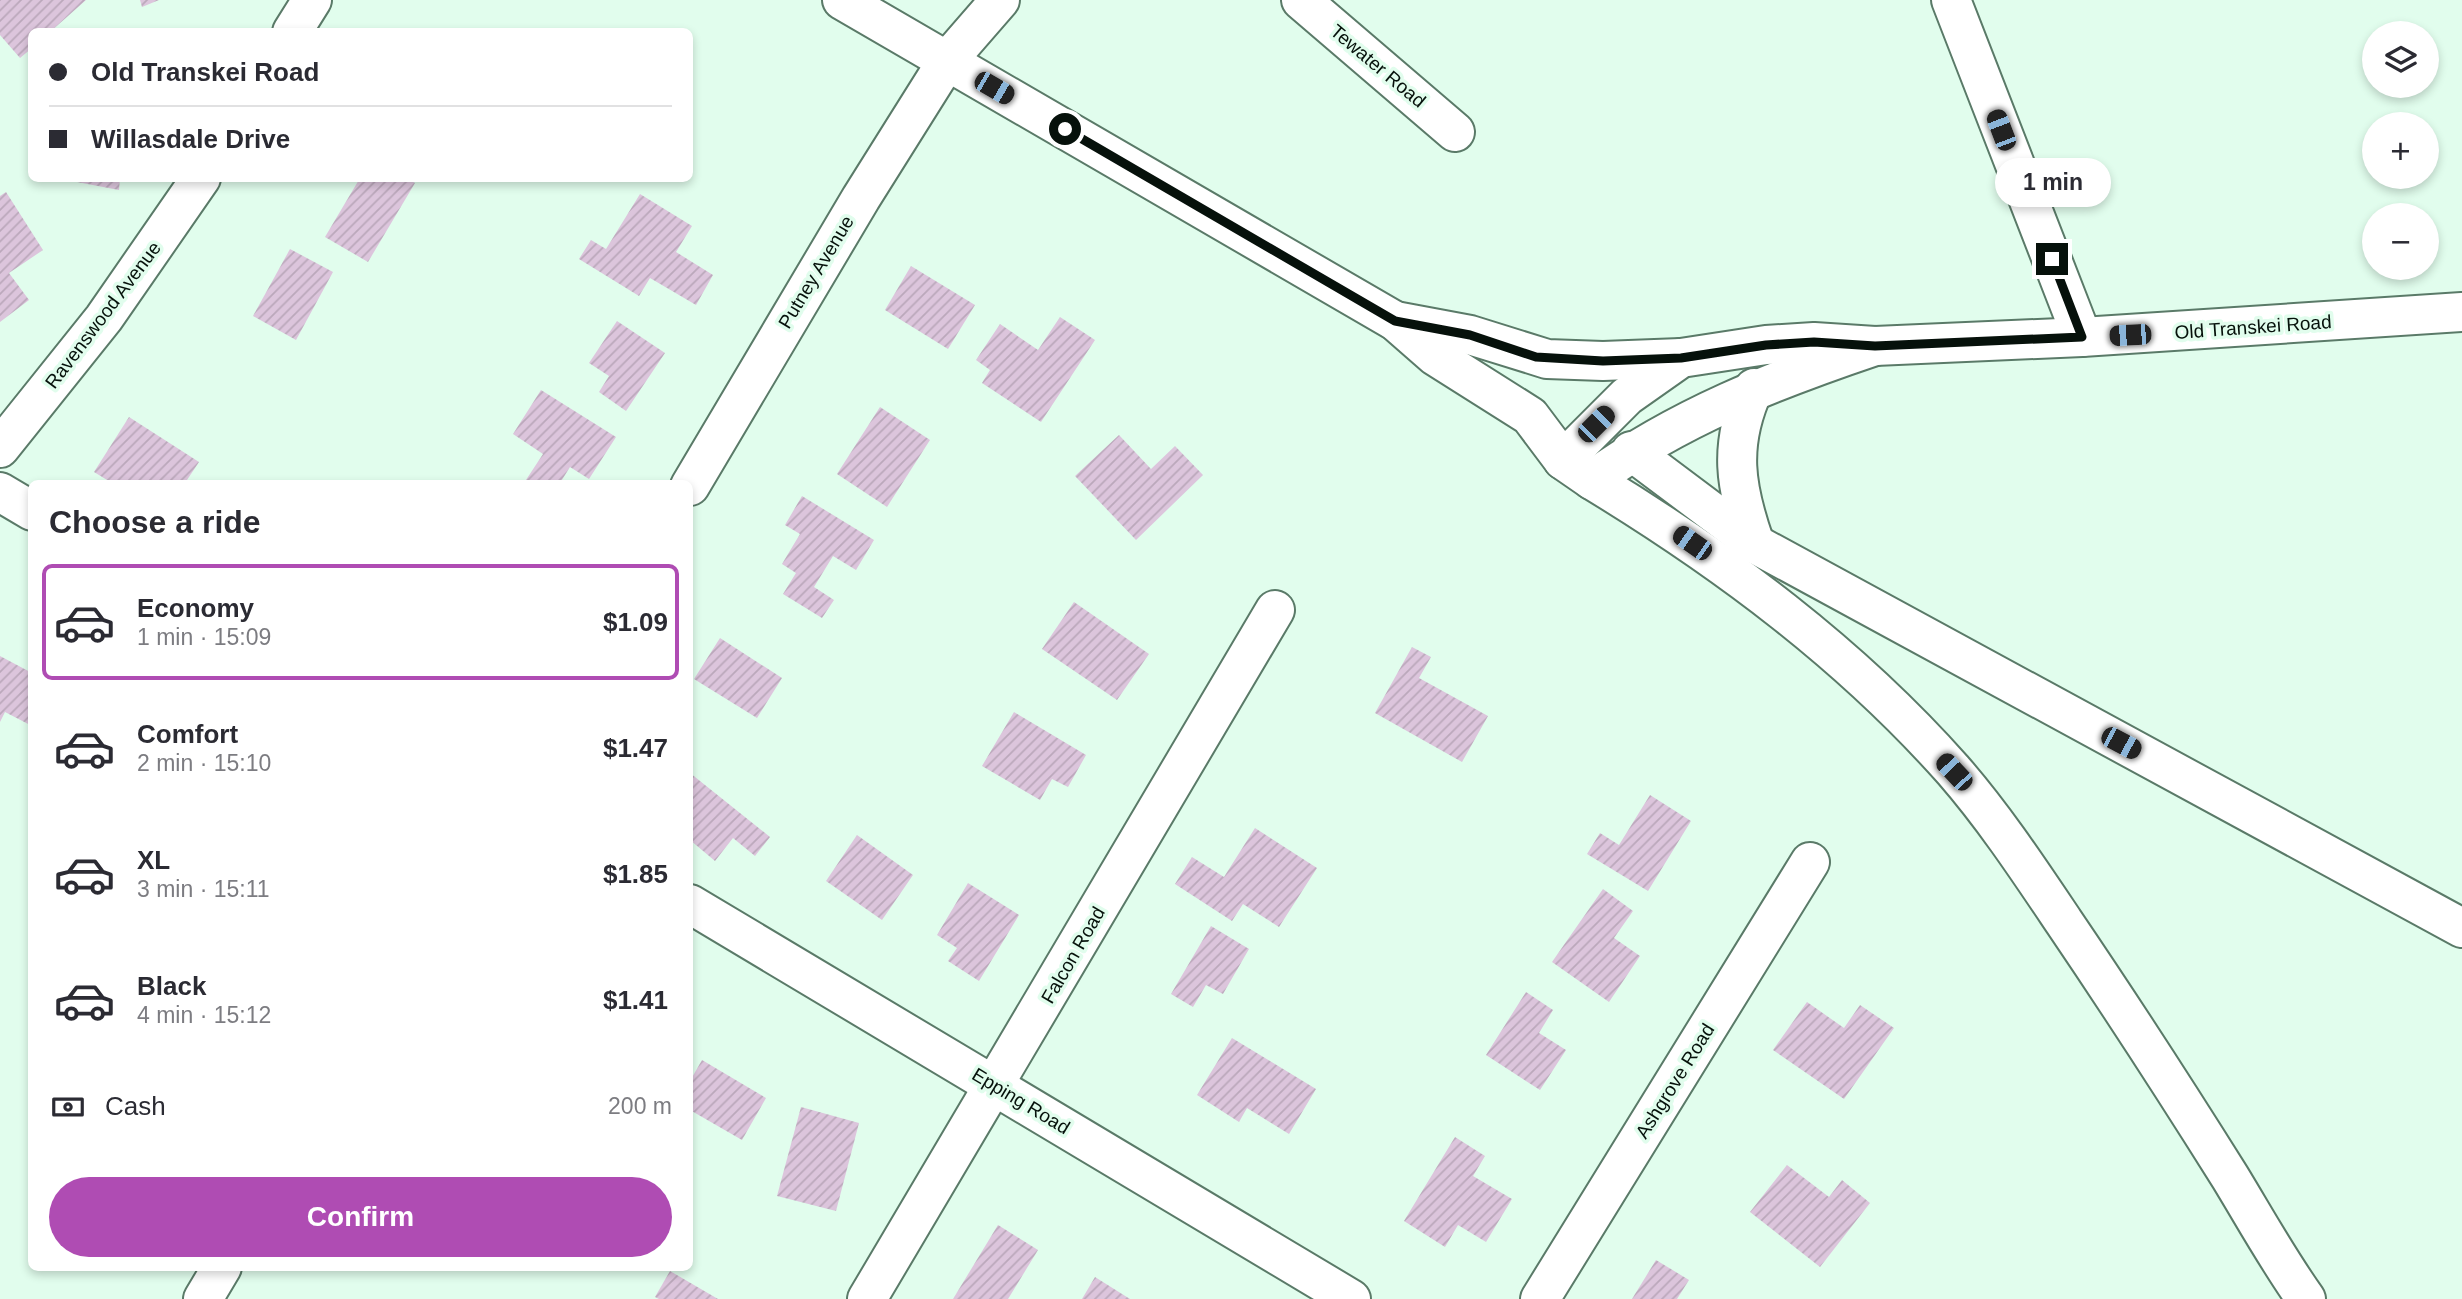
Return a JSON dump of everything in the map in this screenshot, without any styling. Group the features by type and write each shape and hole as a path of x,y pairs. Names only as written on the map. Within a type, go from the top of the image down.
{"main road":[{"path":"294,28 312,0"},
{"path":"842,0 1395,321 1435,356 1530,416 1578,470 1669,527 1760,592 1826,645 1902,717 1954,772 2016,853 2089,959 2305,1298"},
{"path":"947,61 1000,0"},
{"name":"Tewater Road","path":"1301,0 1455,132"},
{"path":"1951,0 2082,337"},
{"name":"Putney Avenue","path":"693,481 861,198 947,61"},
{"name":"Ravenswood Avenue","path":"0,448 104,318 198,182"},
{"name":"Old Transkei Road","path":"1578,470 1596,424 1627,396 1681,358 1766,345 1814,342 1875,346 2082,337 2462,312"},
{"path":"1395,321 1470,335 1547,359 1603,361 1681,358"},
{"name":"Old Transkei Road","path":"1578,470 1631,451 1755,388 1875,346"},
{"path":"1755,388 1747,405 1736,450 1737,482 1755,544"},
{"path":"1530,416 1596,424 1755,544 2462,928"},
{"path":"0,492 28,509"},
{"name":"Falcon Road","path":"867,1299 996,1086 1275,610"},
{"name":"Ashgrove Road","path":"1540,1299 1810,862"},
{"name":"Epping Road","path":"693,906 1351,1299"},
{"path":"202,1299 220,1271"}],"building":[{"path":"0,0 86,0 54,28 28,28 28,51 20,58 0,35"},
{"path":"140,0 159,0 142,7"},
{"path":"77,182 120,182 119,190"},
{"path":"358,182 415,183 368,262 325,237"},
{"path":"6,192 43,250 9,273 29,300 0,322 0,196"},
{"path":"640,194 692,226 676,252 713,275 696,305 650,278 639,296 579,259 591,240 606,249"},
{"path":"290,249 333,272 296,340 253,316"},
{"path":"911,266 975,305 948,349 885,310"},
{"path":"1060,317 1095,340 1041,422 982,383 990,370 976,360 1000,324 1038,350"},
{"path":"617,321 665,353 626,411 599,392 609,376 589,363"},
{"path":"541,390 616,437 589,479 570,467 562,480 526,480 543,454 513,434"},
{"path":"880,407 930,440 887,507 837,474"},
{"path":"129,417 199,462 187,480 107,480 94,472"},
{"path":"1119,435 1151,469 1175,446 1203,475 1136,540 1075,476"},
{"path":"802,496 874,540 856,570 833,556 814,587 834,600 822,618 783,594 796,573 782,564 800,534 785,525"},
{"path":"1074,602 1149,654 1117,700 1042,649"},
{"path":"720,638 782,678 757,718 694,679"},
{"path":"1412,647 1431,657 1419,678 1488,716 1462,762 1375,713"},
{"path":"0,656 28,671 28,724 5,712 0,722"},
{"path":"1014,712 1086,755 1068,787 1052,779 1040,800 982,766"},
{"path":"693,775 770,837 755,856 733,838 715,861 693,843"},
{"path":"1650,795 1691,821 1648,891 1587,854 1600,833 1619,845"},
{"path":"1255,828 1317,868 1279,927 1243,904 1232,921 1175,884 1192,857 1224,877"},
{"path":"857,835 913,875 882,920 826,881"},
{"path":"968,883 1019,915 979,981 948,961 957,948 937,935"},
{"path":"1603,889 1633,911 1614,938 1640,956 1609,1002 1552,962"},
{"path":"1211,926 1249,949 1223,994 1206,985 1193,1007 1171,994"},
{"path":"1526,992 1553,1010 1539,1033 1566,1050 1540,1090 1486,1055"},
{"path":"1807,1002 1844,1028 1860,1005 1894,1028 1844,1099 1773,1050"},
{"path":"1232,1038 1316,1089 1289,1134 1247,1108 1239,1122 1197,1095"},
{"path":"702,1060 766,1098 742,1140 693,1112 693,1076"},
{"path":"801,1107 859,1123 836,1211 777,1196"},
{"path":"1455,1137 1485,1156 1473,1176 1512,1199 1486,1242 1458,1225 1445,1247 1404,1221"},
{"path":"1787,1165 1829,1197 1842,1180 1870,1203 1820,1267 1750,1212"},
{"path":"998,1225 1038,1250 1008,1299 953,1299"},
{"path":"1656,1260 1689,1280 1677,1299 1632,1299"},
{"path":"670,1271 718,1299 655,1297"},
{"path":"1095,1277 1130,1299 1082,1299"}],"route":[{"path":"1065,129 1395,321 1451,330 1547,359 1603,361 1681,358 1766,345 1814,342 1875,346 2082,337 2052,259"}]}
